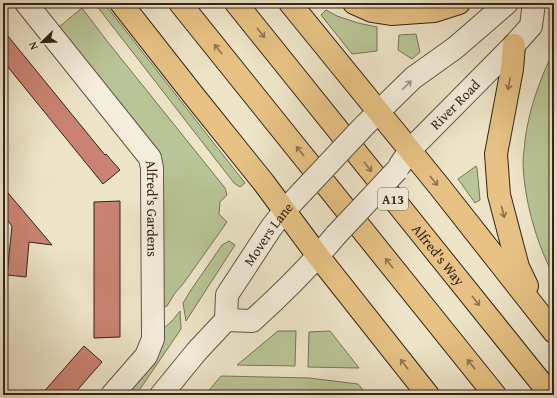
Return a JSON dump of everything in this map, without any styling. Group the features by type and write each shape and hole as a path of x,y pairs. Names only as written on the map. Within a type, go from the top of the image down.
{"highway":[{"path":"121,3 264,183 318,256 428,395"},
{"path":"180,3 495,395"},
{"name":"Alfred's Way","path":"236,3 551,395"},
{"path":"290,3 410,150 554,332"},
{"path":"354,3 372,11 391,14 434,11 459,3"},
{"path":"514,45 512,69 496,154 499,195 518,267 540,315"}],"street":[{"name":"Alfred's Gardens","path":"26,3 150,158 152,168 153,339 146,356 112,395"},
{"path":"379,112 413,78 455,48 507,3"},
{"name":"River Road","path":"318,256 336,234 397,170 410,150 531,26 534,3"},
{"name":"Movers Lane","path":"226,320 227,295 271,228 285,210 379,112"},
{"path":"161,395 197,351 226,320 252,321 267,308 318,256"}],"green space":[{"path":"98,3 104,3 245,183 240,187 234,183 96,5"},
{"path":"82,8 225,188 227,195 220,202 219,214 227,222 167,306 162,308 161,160 156,147 59,27"},
{"path":"326,10 337,16 358,23 377,27 377,51 352,54 321,15"},
{"path":"416,34 420,52 412,59 398,50 399,35"},
{"path":"554,50 554,276 542,249 532,220 526,191 523,162 525,140 532,106 544,72"},
{"path":"476,166 480,200 475,203 458,179"},
{"path":"229,241 235,245 186,321 183,303 222,245"},
{"path":"180,311 181,329 136,395 126,395 143,376 159,354 164,338 164,328"},
{"path":"278,331 296,331 295,366 237,365"},
{"path":"330,331 359,368 308,367 309,332"},
{"path":"221,376 309,378 358,384 367,395 205,395"}],"building":[{"path":"3,30 105,155 106,154 120,170 103,184 3,61"},
{"path":"3,187 52,245 29,242 26,277 7,275 12,226 3,215"},
{"path":"120,201 120,337 94,338 94,202"},
{"path":"84,346 102,362 73,395 41,395"}]}
